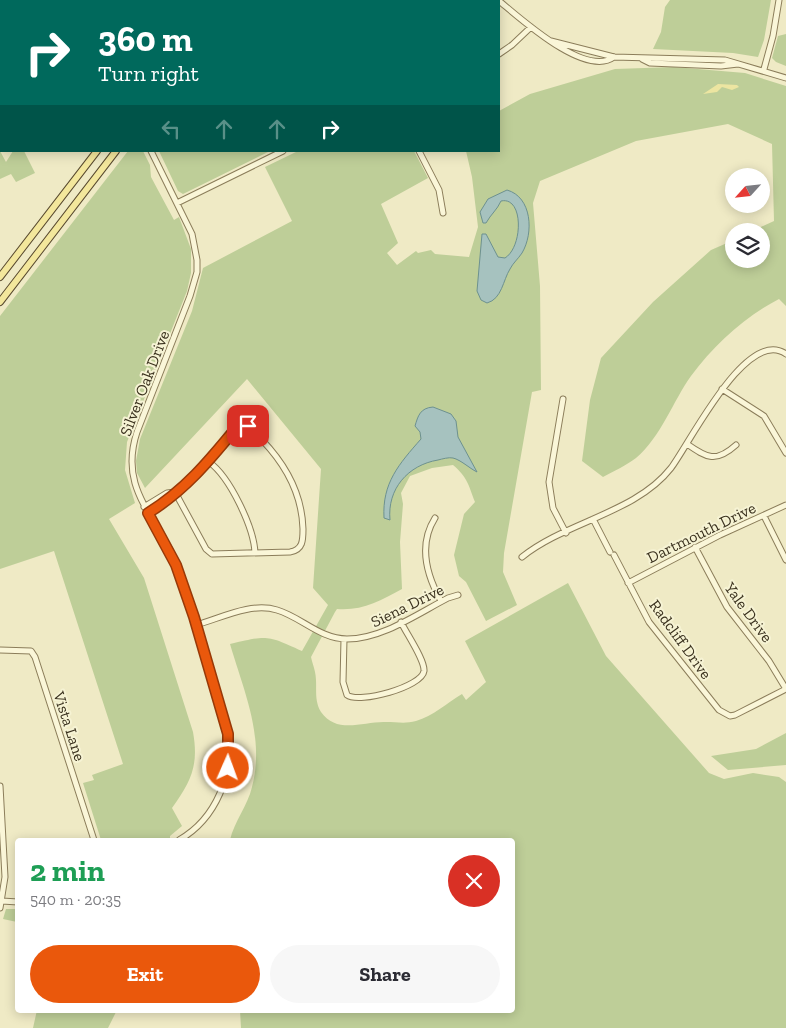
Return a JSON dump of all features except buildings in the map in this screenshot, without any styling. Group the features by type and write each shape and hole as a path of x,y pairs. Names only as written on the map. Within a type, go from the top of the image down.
{"main road":[{"path":"0,277 96,152"},
{"path":"0,302 115,152"}],"street":[{"path":"764,69 773,36 779,0"},
{"path":"500,2 551,40 614,57 642,59 649,56 725,60 764,69 786,78"},
{"path":"500,53 512,45 531,26"},
{"name":"Silver Oak Drive","path":"152,152 192,234 197,254 197,272 190,296 132,446 132,473 144,507 176,565 228,734 228,759 224,785 215,804 196,828 182,838"},
{"path":"178,203 281,152"},
{"path":"420,152 439,190 443,214"},
{"path":"522,557 635,498 659,481 670,470 729,380 764,350 775,349 786,354"},
{"path":"722,389 764,416 784,442 786,453"},
{"path":"563,400 549,482 553,508 566,533"},
{"path":"148,513 171,499 175,492 197,476 236,428 245,425 271,449 290,476 301,508 302,545 293,552 210,553 175,492"},
{"path":"687,444 703,455 713,457 727,453 736,445"},
{"path":"209,462 222,473 251,529 255,553"},
{"path":"144,507 165,494 175,492"},
{"name":"Dartmouth Drive","path":"628,583 695,547 786,505"},
{"path":"764,516 786,560"},
{"path":"435,518 430,527 426,561 429,578 441,601"},
{"name":"Radcliff Drive","path":"593,519 649,622 718,710 730,716 745,711 786,689"},
{"name":"Yale Drive","path":"695,547 728,608 770,661 786,689"},
{"name":"Siena Drive","path":"196,625 246,609 266,608 286,613 319,632 344,639 374,636 441,601 458,595"},
{"path":"344,639 343,682 347,695 356,698 393,691 420,678 424,671 422,662 401,622"},
{"name":"Vista Lane","path":"0,650 31,651 35,657 93,838"},
{"path":"0,786 5,860 0,908"},
{"path":"2,901 15,902"}],"green space":[{"path":"670,0 771,0 764,40 758,57 733,53 653,49 661,32 665,7"},
{"path":"786,34 786,66 772,58 778,36"},
{"path":"674,67 745,73 786,86 786,306 779,299 755,314 720,342 700,364 684,386 653,440 632,461 603,477 582,461 590,400 601,358 653,302 711,250 725,244 725,268 770,268 770,223 774,221 772,144 728,124 636,141 540,181 533,203 540,286 541,390 532,392 504,553 503,572 517,605 486,621 466,582 459,576 454,555 464,514 475,502 465,478 453,465 432,468 410,476 401,493 403,504 400,542 402,589 363,607 337,609 311,657 316,677 317,702 321,712 327,719 343,725 351,725 416,721 434,713 462,694 466,700 486,682 465,641 568,583 606,656 709,773 724,779 753,773 779,777 786,782 786,1028 241,1028 240,1013 515,1013 515,838 231,838 250,794 256,750 247,697 230,644 267,638 302,651 328,605 313,588 321,469 247,379 145,488 137,473 136,461 140,439 192,311 203,268 292,221 265,167 296,152 415,152 428,178 381,204 398,243 387,253 397,265 416,251 418,253 431,250 435,254 469,257 478,227 472,177 466,152 500,152 500,110 530,94 615,69"},
{"path":"0,152 6,162 12,152 24,152 35,173 16,182 11,174 0,179"},
{"path":"127,152 144,152 150,165 151,177 174,220 179,217 191,249 191,273 187,291 127,442 125,470 135,503 109,519 144,578 193,732 195,754 192,773 172,808 182,826 170,838 100,838 83,783 94,780 92,775 123,764 54,551 0,569 0,316"},
{"path":"159,152 268,152 183,194 178,191"},
{"path":"786,733 786,765 728,770 711,756 756,749"},
{"path":"6,909 15,909 15,922 3,919"},
{"path":"36,1013 116,1013 108,1028 33,1028"}],"sand":[{"path":"718,84 737,85 739,87 732,90 722,87 717,92 703,94"}],"water":[{"path":"507,190 522,200 526,208 529,226 528,236 526,245 511,267 502,289 496,298 487,303 481,300 477,291 482,234 486,234 498,257 505,258 515,244 518,234 518,223 514,206 509,202 501,201 486,223 483,223 480,212 488,199"},
{"path":"433,407 451,414 456,421 458,437 477,472 459,460 451,458 417,467 402,480 396,489 392,498 390,520 384,518 384,506 389,484 399,466 421,439 420,432 415,426 419,416 425,409"}],"route":[{"path":"228,768 228,734 194,617 171,553 148,513 171,499 175,492 197,476 236,428 240,425 248,426"}]}
